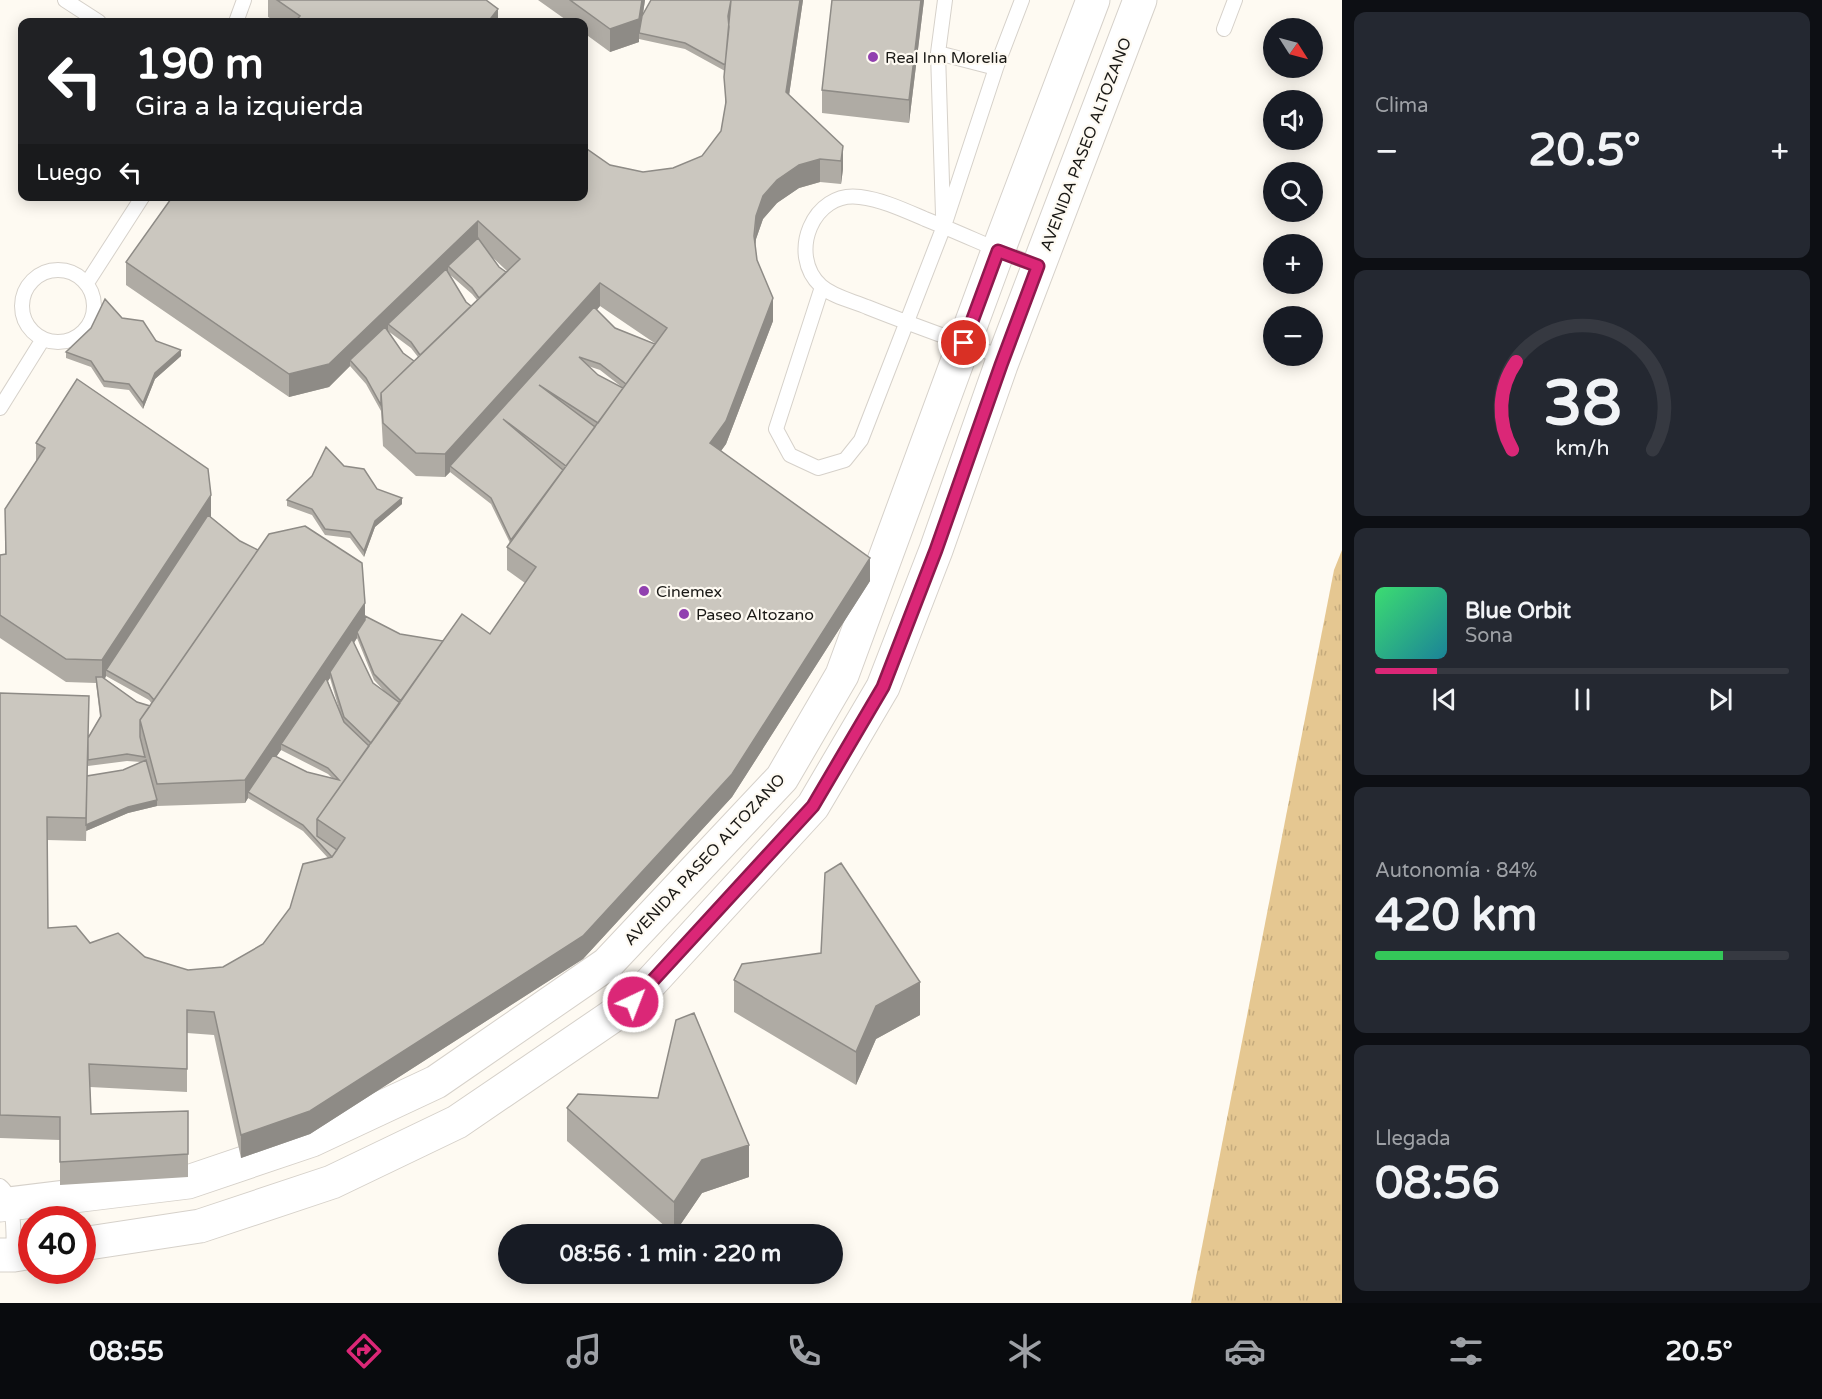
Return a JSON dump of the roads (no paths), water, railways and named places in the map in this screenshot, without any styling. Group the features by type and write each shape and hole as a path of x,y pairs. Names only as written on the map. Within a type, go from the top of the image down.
{"street":[{"name":"AVENIDA PASEO ALTOZANO","path":"4,1198 188,1182 312,1140 436,1082 607,964 782,778 842,675 1093,0"},
{"name":"AVENIDA PASEO ALTOZANO","path":"96,1242 200,1226 332,1182 457,1122 633,1002 813,806 883,687 936,550 1038,266 1140,0"}],"lane":[{"path":"65,0 93,18"},
{"path":"237,18 244,0"},
{"path":"944,226 938,53 945,0"},
{"path":"822,287 776,429 790,455 818,468 845,460 861,440 944,226 996,68 1022,0"},
{"path":"1224,28 1235,0"},
{"path":"938,53 996,68"},
{"path":"1004,358 907,323 822,287 811,273 805,255 806,236 813,219 826,206 843,197 859,197 896,207 1038,266"},
{"path":"87,283 140,201"},
{"path":"51,270 64,270 76,274 87,283 94,301 94,315 88,327 78,337 62,343 49,342 36,336 27,326 22,317 22,298 29,283 40,274 51,270"},
{"path":"0,408 43,339"},
{"path":"4,1198 15,1254"}],"place":[{"name":"Real Inn Morelia","path":"873,57"},
{"name":"Cinemex","path":"644,591"},
{"name":"Paseo Altozano","path":"684,614"}]}
